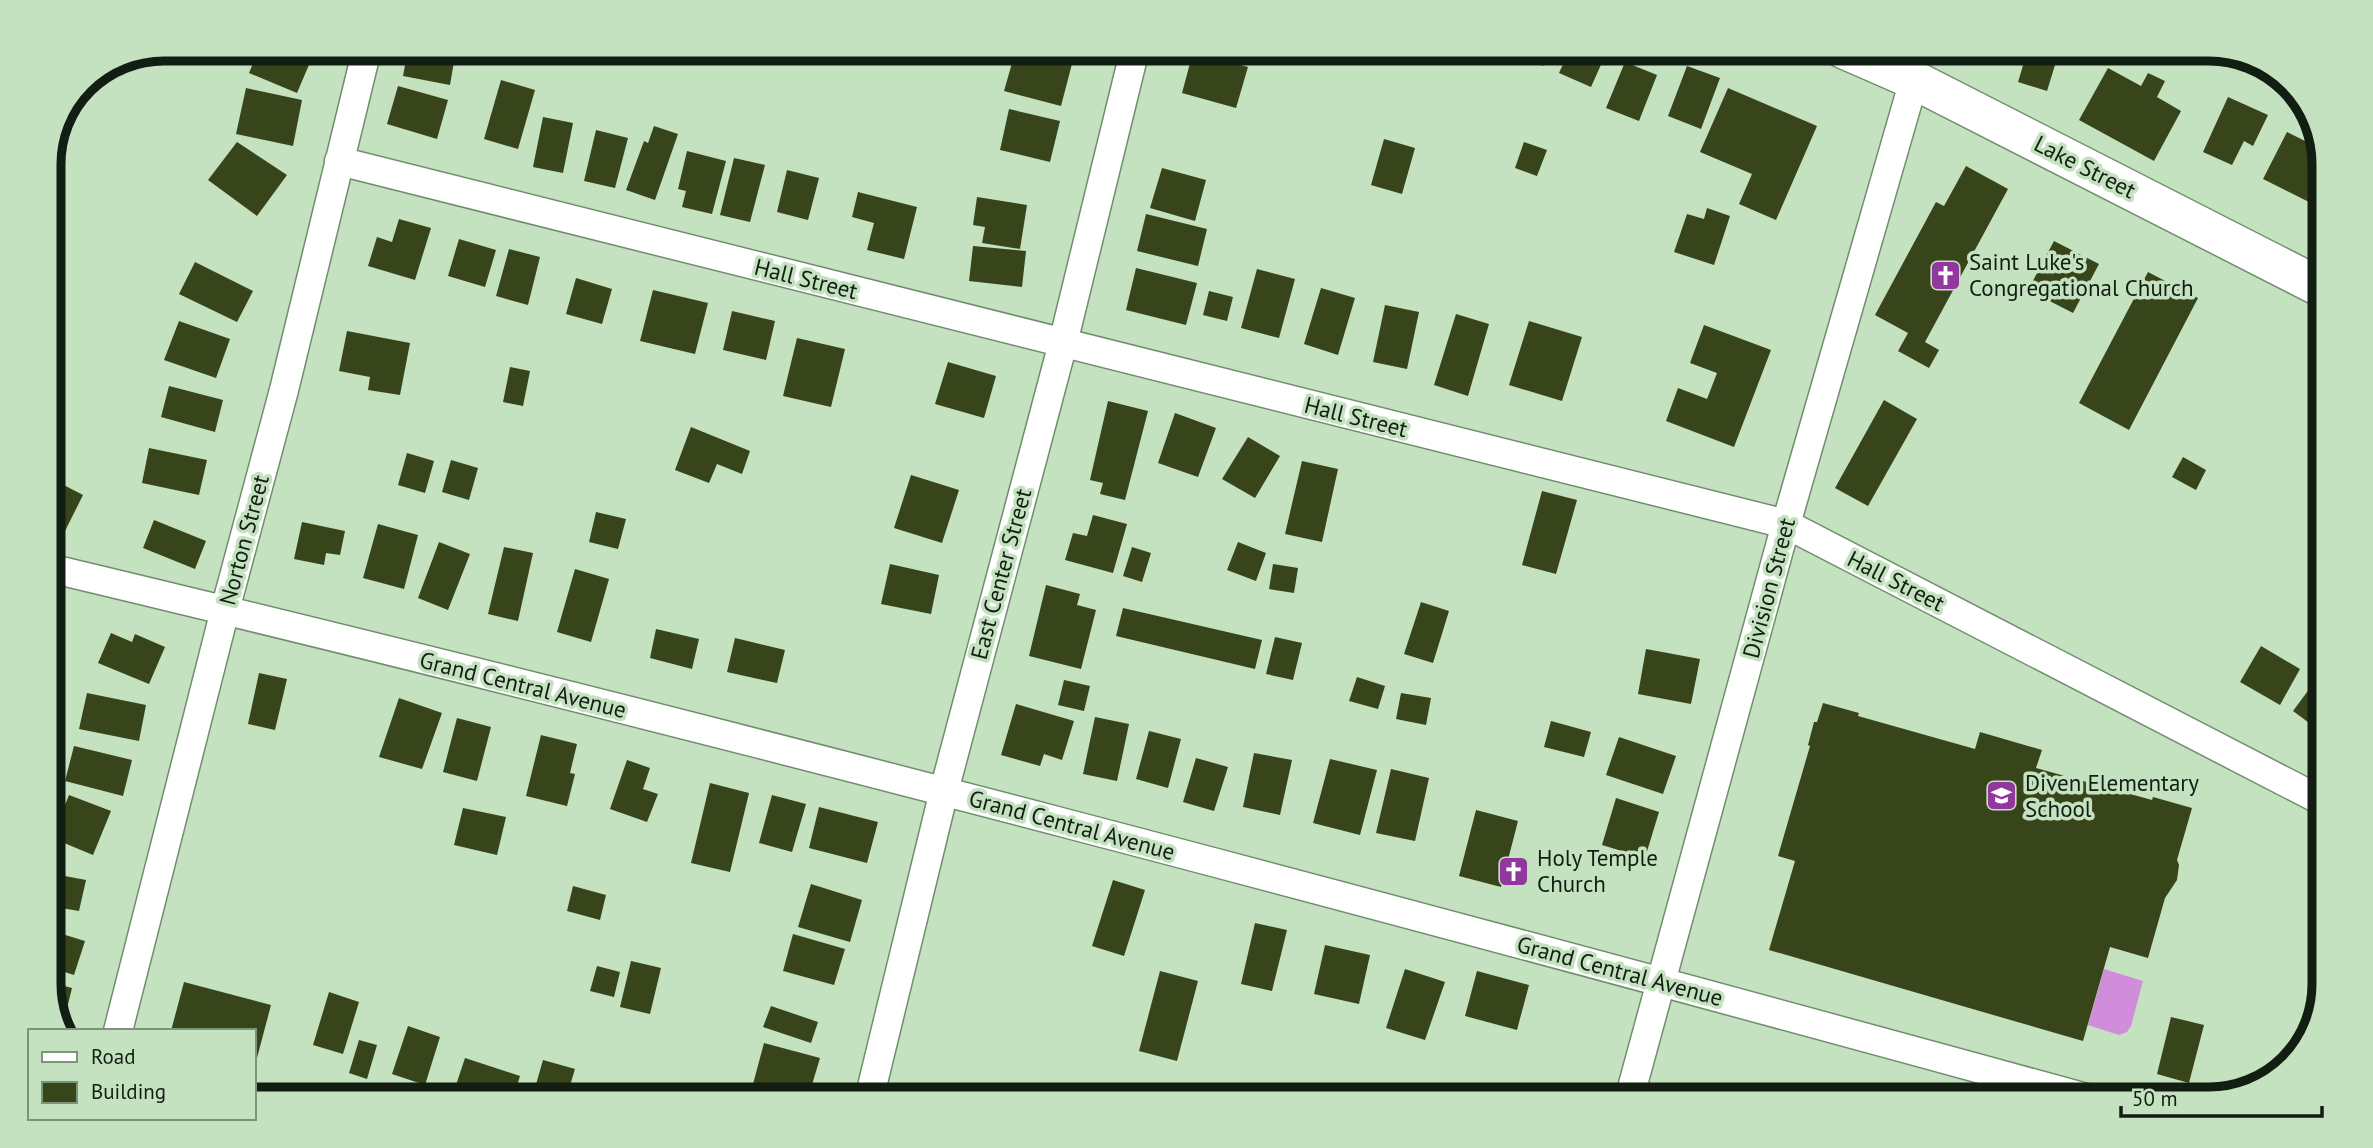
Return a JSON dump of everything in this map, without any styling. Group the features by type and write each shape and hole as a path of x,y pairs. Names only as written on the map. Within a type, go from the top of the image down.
{"main road":[{"name":"Lake Street","path":"1870,61 1914,80 2312,283"}],"street":[{"name":"Norton Street","path":"119,1029 284,390 364,61"},
{"name":"East Center Street","path":"872,1087 944,791 1063,343 1132,61"},
{"name":"Division Street","path":"1632,1087 1786,524 1914,80"},
{"name":"Hall Street","path":"339,161 1786,524 2312,796"},
{"name":"Grand Central Avenue","path":"61,571 944,791 2046,1087"}],"shaded area":[{"path":"2104,969 2143,981 2131,1026 2127,1032 2119,1035 2088,1025"}],"building":[{"path":"254,61 311,61 297,93 249,73"},
{"path":"406,61 454,61 450,85 403,76"},
{"path":"1013,61 1073,61 1061,106 1004,91"},
{"path":"1191,61 1226,61 1248,67 1236,108 1182,93"},
{"path":"1532,61 1545,61 1543,66"},
{"path":"1564,61 1603,61 1591,87 1559,73"},
{"path":"2024,61 2056,61 2047,91 2018,82"},
{"path":"1625,62 1657,75 1639,121 1606,108"},
{"path":"1687,66 1720,78 1701,129 1668,116"},
{"path":"2108,68 2141,86 2148,73 2165,81 2157,97 2181,111 2154,161 2079,120"},
{"path":"501,80 535,90 518,149 484,139"},
{"path":"398,86 448,100 437,139 387,124"},
{"path":"246,88 302,100 293,146 236,134"},
{"path":"1728,88 1817,126 1776,220 1739,204 1752,174 1700,152"},
{"path":"2228,97 2268,115 2253,146 2244,141 2232,165 2203,152"},
{"path":"1009,109 1060,121 1050,162 1000,150"},
{"path":"543,117 573,123 563,173 533,167"},
{"path":"654,126 678,134 655,200 626,190 644,141 648,143"},
{"path":"596,130 628,138 615,188 584,181"},
{"path":"2287,132 2310,143 2312,196 2309,202 2263,179"},
{"path":"1384,139 1415,148 1402,194 1371,185"},
{"path":"237,142 287,175 257,216 208,180"},
{"path":"1524,142 1547,150 1537,176 1515,168"},
{"path":"687,151 726,161 712,214 682,207 686,191 678,189"},
{"path":"734,158 765,165 750,222 720,215"},
{"path":"1966,166 2008,189 1925,342 1939,350 1929,368 1898,351 1908,333 1875,315 1936,202 1944,206"},
{"path":"1162,168 1206,180 1195,221 1150,208"},
{"path":"787,170 819,178 808,220 777,212"},
{"path":"858,192 917,207 904,259 867,250 874,223 852,217"},
{"path":"977,197 1027,205 1020,249 982,243 985,227 973,225"},
{"path":"1707,208 1730,216 1714,265 1674,252 1687,214 1704,219"},
{"path":"1146,214 1207,229 1198,266 1137,251"},
{"path":"399,219 431,228 415,280 368,266 377,237 392,242"},
{"path":"459,239 496,250 485,287 448,276"},
{"path":"2054,241 2099,264 2073,313 2028,290"},
{"path":"973,246 1026,251 1022,287 969,281"},
{"path":"509,249 540,257 528,305 496,296"},
{"path":"195,262 253,291 237,322 179,294"},
{"path":"1136,268 1197,283 1186,325 1126,310"},
{"path":"1257,269 1295,279 1279,338 1241,328"},
{"path":"2148,272 2198,298 2129,430 2079,403"},
{"path":"576,278 612,289 602,324 566,314"},
{"path":"1321,288 1355,298 1338,355 1304,344"},
{"path":"653,290 708,303 695,354 640,341"},
{"path":"1209,291 1233,297 1227,321 1203,315"},
{"path":"1385,305 1419,312 1407,369 1373,362"},
{"path":"732,311 775,321 766,360 723,350"},
{"path":"1456,314 1489,324 1468,396 1434,385"},
{"path":"179,321 230,339 216,378 164,360"},
{"path":"1529,321 1582,337 1562,401 1509,385"},
{"path":"1704,325 1771,350 1734,447 1666,421 1678,388 1707,399 1717,373 1690,363"},
{"path":"347,331 410,343 400,395 368,390 370,377 339,371"},
{"path":"797,338 845,349 831,407 783,396"},
{"path":"948,362 996,376 984,418 935,404"},
{"path":"510,367 530,371 523,406 503,402"},
{"path":"169,386 223,400 215,432 161,417"},
{"path":"1884,400 1917,419 1868,506 1835,488"},
{"path":"1108,401 1148,411 1125,500 1100,494 1103,483 1090,480"},
{"path":"1175,413 1216,428 1198,477 1158,463"},
{"path":"691,427 750,451 742,474 717,464 709,483 675,470"},
{"path":"1248,437 1280,456 1255,498 1222,479"},
{"path":"149,448 207,460 199,495 142,483"},
{"path":"407,453 434,461 425,493 398,485"},
{"path":"2183,457 2206,470 2196,490 2172,477"},
{"path":"451,460 478,468 469,500 442,492"},
{"path":"1302,461 1338,469 1322,542 1285,534"},
{"path":"911,475 959,490 942,543 894,528"},
{"path":"61,484 83,495 65,531 61,529"},
{"path":"1542,491 1577,500 1556,574 1522,565"},
{"path":"596,512 626,519 618,549 589,542"},
{"path":"1093,515 1127,524 1113,573 1065,560 1073,533 1087,536"},
{"path":"154,520 206,541 195,569 143,548"},
{"path":"302,522 345,531 340,555 326,553 324,565 294,559"},
{"path":"378,524 418,535 404,589 363,578"},
{"path":"439,542 470,554 448,610 418,598"},
{"path":"1238,542 1266,553 1256,581 1227,570"},
{"path":"504,547 533,553 518,621 488,614"},
{"path":"1132,547 1151,553 1142,582 1123,576"},
{"path":"890,564 939,575 931,614 881,604"},
{"path":"1273,564 1298,568 1294,593 1269,589"},
{"path":"575,569 609,579 591,642 557,632"},
{"path":"1046,585 1080,594 1077,605 1096,610 1081,669 1029,656"},
{"path":"1421,602 1449,611 1433,663 1404,654"},
{"path":"1123,608 1262,640 1255,669 1116,636"},
{"path":"656,629 699,639 692,669 650,658"},
{"path":"111,633 132,642 135,634 165,647 149,684 98,663"},
{"path":"1275,637 1302,643 1293,680 1266,674"},
{"path":"735,638 785,650 777,683 727,672"},
{"path":"2261,646 2300,669 2280,705 2240,682"},
{"path":"1646,649 1700,659 1691,704 1638,694"},
{"path":"259,673 287,679 275,730 248,724"},
{"path":"1357,677 1385,686 1378,709 1349,701"},
{"path":"1064,680 1090,686 1084,711 1058,705"},
{"path":"2312,685 2312,725 2293,711"},
{"path":"87,693 146,705 139,741 79,729"},
{"path":"1401,693 1431,698 1426,725 1396,719"},
{"path":"399,698 442,713 422,769 379,757"},
{"name":"Diven Elementary School","path":"1823,703 1859,713 1858,716 1975,749 1980,732 2042,750 2036,768 2152,800 2153,797 2192,808 2177,860 2177,880 2165,898 2148,958 2110,947 2083,1041 1769,950 1795,861 1778,856 1810,746 1808,745 1814,722 1817,722"},
{"path":"1016,704 1074,721 1062,760 1044,754 1040,766 1001,755"},
{"path":"1095,717 1129,724 1117,781 1083,774"},
{"path":"457,718 491,727 477,781 443,772"},
{"path":"1551,721 1591,732 1584,757 1544,747"},
{"path":"1149,731 1181,739 1168,788 1136,779"},
{"path":"541,735 577,744 570,773 575,774 567,806 526,796"},
{"path":"1619,737 1676,756 1663,794 1606,775"},
{"path":"74,746 132,760 123,796 65,781"},
{"path":"1254,753 1292,760 1280,815 1243,807"},
{"path":"1196,758 1228,767 1214,811 1183,802"},
{"path":"1330,759 1377,770 1360,835 1313,823"},
{"path":"627,760 650,768 643,789 658,794 647,822 610,809"},
{"path":"1391,769 1429,778 1415,841 1376,833"},
{"path":"710,783 749,793 730,872 691,863"},
{"path":"69,795 111,811 93,855 61,842 61,815"},
{"path":"772,795 806,804 792,852 759,843"},
{"path":"1616,798 1659,812 1645,858 1602,845"},
{"path":"819,807 878,822 867,863 809,848"},
{"path":"463,808 506,817 497,855 454,845"},
{"path":"1476,810 1518,821 1501,887 1459,876"},
{"path":"61,875 86,880 79,911 61,908"},
{"path":"1113,880 1145,890 1124,956 1092,946"},
{"path":"811,884 862,900 850,942 798,927"},
{"path":"573,886 606,895 600,920 567,911"},
{"path":"1255,923 1287,930 1272,991 1241,984"},
{"path":"61,934 85,941 74,975 61,971"},
{"path":"793,934 845,949 834,985 783,971"},
{"path":"1325,945 1370,955 1359,1004 1314,994"},
{"path":"631,961 661,968 650,1014 620,1007"},
{"path":"597,966 620,972 614,997 590,991"},
{"path":"1405,969 1445,982 1425,1040 1386,1028"},
{"path":"1160,971 1198,981 1177,1061 1139,1051"},
{"path":"1477,971 1529,985 1517,1030 1465,1016"},
{"path":"184,982 271,1005 257,1058 256,1029 172,1029"},
{"path":"61,985 72,988 66,1013"},
{"path":"329,992 359,1002 343,1054 313,1045"},
{"path":"771,1006 818,1022 811,1043 763,1027"},
{"path":"2171,1017 2204,1025 2189,1083 2157,1074"},
{"path":"408,1026 440,1037 425,1085 392,1074"},
{"path":"359,1040 377,1045 367,1079 349,1073"},
{"path":"764,1043 820,1058 811,1087 765,1087 753,1084"},
{"path":"465,1058 520,1076 517,1087 455,1087"},
{"path":"543,1060 575,1069 570,1087 535,1087"},
{"path":"611,1083 625,1087 610,1087"}],"place":[{"name":"Saint Luke's Congregational Church","path":"1946,275"},
{"name":"Diven Elementary School","path":"2002,796"},
{"name":"Holy Temple Church","path":"1514,871"}]}
